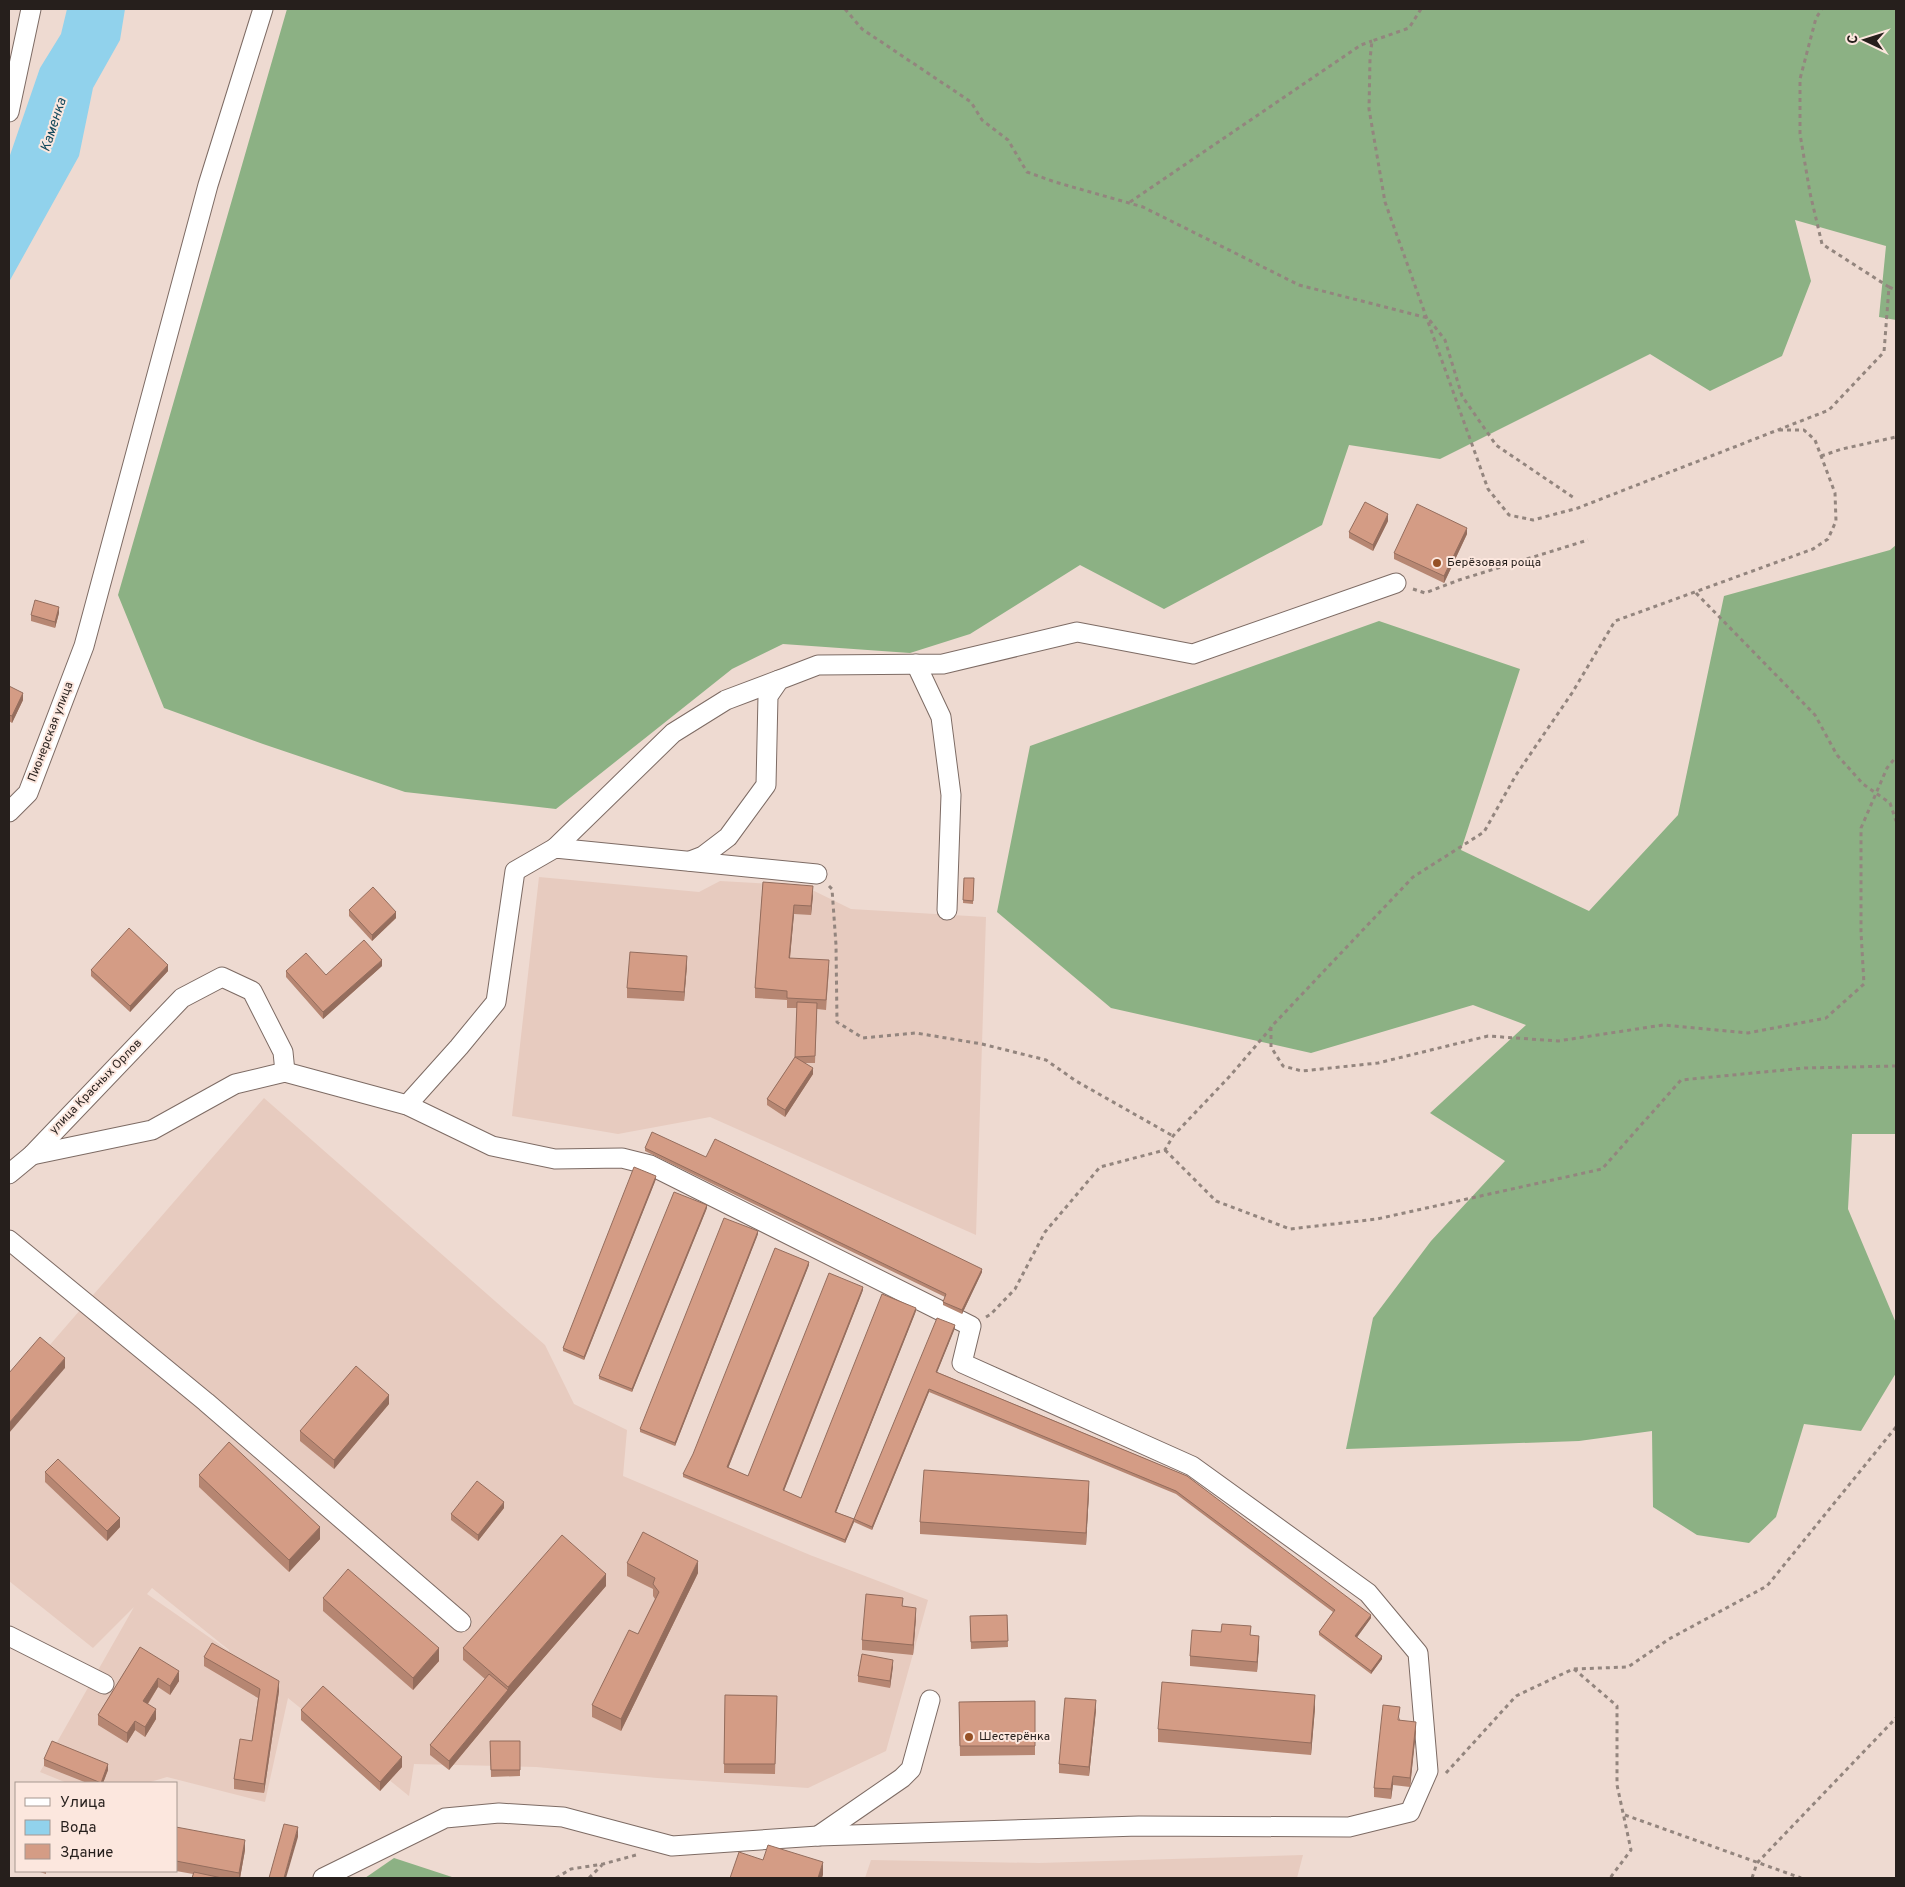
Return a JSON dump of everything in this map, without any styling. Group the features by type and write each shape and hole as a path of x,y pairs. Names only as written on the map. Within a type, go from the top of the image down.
{"street":[{"path":"9,112 32,9"},
{"name":"Пионерская улица","path":"9,812 28,793 84,646 208,185 263,9"},
{"path":"407,1105 460,1047 496,1002 515,871 555,848 673,733 726,700 818,665 943,664 1077,632 1193,654 1396,583"},
{"path":"916,664 941,717 951,796 947,910"},
{"path":"690,861 703,856 728,837 766,784 768,696 779,680"},
{"path":"555,848 817,874"},
{"path":"9,1174 32,1155 182,998 222,977 252,991 283,1052 284,1072"},
{"path":"32,1155 152,1130 235,1084 284,1072 407,1105 492,1146 555,1159 622,1158 650,1164 971,1326 962,1363 1192,1466 1368,1593 1418,1652 1428,1771 1410,1812 1350,1827 1139,1826 818,1836 672,1846 563,1816 499,1813 445,1818 323,1878"},
{"path":"9,1240 213,1408 461,1622"},
{"path":"9,1636 104,1684"},
{"path":"818,1836 902,1778 911,1769 930,1700"}],"path":[{"path":"845,9 862,29 971,102 982,120 1008,140 1027,172 1143,207 1298,284 1428,318 1445,340 1462,396 1496,445 1574,498"},
{"path":"1130,203 1362,45 1409,28 1421,9"},
{"path":"1822,9 1816,18 1800,79 1800,134 1810,194 1822,244 1896,290"},
{"path":"1372,41 1369,110 1385,202 1488,490 1509,515 1533,520 1578,508 1829,410 1884,352 1889,287"},
{"path":"971,1326 991,1314 1014,1289 1045,1232 1100,1167 1165,1150 1173,1136 1230,1076 1271,1027 1413,877 1484,832 1516,775 1572,693 1615,621 1813,549 1828,540 1836,521 1835,493 1815,440 1804,430 1779,430"},
{"path":"1821,456 1842,448 1896,437"},
{"path":"1396,583 1425,593 1459,580 1588,540"},
{"path":"1696,593 1815,715 1837,755 1863,784 1890,802 1896,821"},
{"path":"1271,1027 1271,1047 1283,1066 1302,1071 1378,1063 1488,1036 1558,1041 1663,1025 1748,1033 1826,1018 1864,984 1861,932 1861,828 1887,768 1896,757"},
{"path":"817,874 832,888 837,954 837,1022 864,1038 916,1033 982,1044 1046,1060 1076,1080 1173,1136"},
{"path":"1165,1150 1216,1201 1290,1229 1377,1219 1602,1170 1681,1080 1805,1068 1896,1066"},
{"path":"1443,1776 1516,1696 1574,1669 1628,1666 1669,1639 1767,1586 1896,1427"},
{"path":"1574,1669 1617,1706 1617,1785 1631,1850 1610,1878"},
{"path":"1752,1878 1757,1863 1896,1718"},
{"path":"1624,1815 1801,1878"},
{"path":"556,1878 571,1870 638,1855"},
{"path":"589,1878 603,1864"}],"shaded area":[{"path":"539,877 699,892 720,881 804,886 851,909 986,917 976,1235 710,1117 618,1134 512,1116"},
{"path":"264,1098 545,1345 574,1404 627,1430 623,1476 810,1555 928,1600 886,1751 808,1788 657,1778 536,1767 414,1764 409,1796 288,1698 265,1802 167,1777 150,1782 65,1782 40,1772 134,1607 93,1648 9,1581 9,1392","holes":["152,1588 229,1651 147,1594"]},
{"path":"1303,1855 1297,1878 865,1878 871,1860 1039,1863"}],"green space":[{"path":"287,9 1896,9 1896,320 1879,317 1886,246 1795,220 1811,281 1782,356 1710,391 1650,354 1440,459 1349,445 1322,525 1164,609 1080,565 970,634 910,653 783,644 732,669 556,809 405,792 164,708 118,595"},
{"path":"1896,545 1896,1134 1852,1134 1848,1209 1896,1323 1896,1373 1861,1431 1804,1424 1776,1517 1749,1543 1697,1535 1653,1507 1652,1431 1579,1441 1346,1449 1373,1318 1431,1241 1505,1161 1430,1113 1526,1025 1473,1005 1311,1053 1111,1008 997,912 1030,746 1379,621 1520,669 1461,850 1589,911 1678,815 1724,596 1890,550"},
{"path":"394,1858 455,1878 365,1878"}],"water":[{"name":"Каменка","path":"67,9 125,9 120,40 93,88 79,156 9,282 9,158 40,68 61,34"}],"building":[{"path":"1365,502 1388,514 1373,545 1349,532"},
{"path":"1417,504 1467,528 1444,576 1394,553"},
{"path":"35,600 59,607 55,622 31,615"},
{"path":"9,686 23,693 12,716 9,715"},
{"path":"964,878 974,878 973,901 963,900"},
{"path":"763,882 813,886 811,906 794,905 789,958 829,960 826,1000 787,998 787,991 755,988"},
{"path":"373,887 396,912 372,935 349,910"},
{"path":"129,928 168,965 130,1006 91,970"},
{"path":"364,940 382,960 323,1012 286,971 306,953 326,975"},
{"path":"630,952 687,956 684,992 627,988"},
{"path":"797,1002 817,1003 815,1056 795,1057"},
{"path":"795,1057 813,1068 785,1110 767,1099"},
{"path":"652,1132 706,1157 715,1139 982,1269 962,1310 943,1302 946,1294 645,1148"},
{"path":"634,1167 656,1176 584,1357 563,1348"},
{"path":"674,1192 707,1205 632,1389 599,1376"},
{"path":"724,1218 758,1231 675,1443 640,1429"},
{"path":"775,1248 809,1262 727,1467 748,1476 829,1273 863,1287 783,1490 801,1498 882,1294 916,1308 835,1512 854,1519 845,1540 683,1474 693,1454"},
{"path":"937,1318 955,1325 936,1372 1187,1476 1371,1615 1355,1636 1382,1656 1371,1671 1319,1632 1335,1610 1176,1491 929,1389 872,1527 854,1519"},
{"path":"40,1337 65,1358 9,1423 9,1373"},
{"path":"356,1366 389,1395 334,1460 300,1431"},
{"path":"229,1442 320,1527 289,1560 199,1475"},
{"path":"58,1459 120,1518 107,1531 45,1472"},
{"path":"924,1470 1089,1481 1086,1533 920,1522"},
{"path":"477,1481 504,1502 478,1535 451,1514"},
{"path":"643,1532 698,1561 621,1719 592,1705 629,1630 638,1634 659,1592 653,1584 655,1578 627,1563"},
{"path":"562,1535 606,1574 508,1687 463,1648"},
{"path":"348,1569 439,1648 413,1678 323,1598"},
{"path":"866,1594 903,1598 902,1606 916,1608 913,1645 862,1640"},
{"path":"1007,1615 1008,1641 971,1642 970,1616"},
{"path":"1222,1624 1251,1626 1250,1635 1259,1636 1257,1662 1190,1656 1192,1630 1221,1632"},
{"path":"212,1643 279,1681 264,1784 234,1779 240,1739 252,1741 260,1689 204,1657"},
{"path":"140,1647 179,1671 170,1686 158,1678 143,1701 156,1709 145,1727 135,1721 127,1733 98,1715"},
{"path":"862,1654 893,1660 890,1681 858,1676"},
{"path":"489,1674 508,1690 449,1761 430,1745"},
{"path":"1162,1682 1315,1695 1311,1743 1158,1729"},
{"path":"323,1686 402,1757 380,1782 301,1710"},
{"path":"725,1695 777,1696 775,1764 724,1764"},
{"path":"1065,1698 1096,1700 1089,1767 1059,1764"},
{"path":"1035,1701 1035,1746 960,1746 959,1702"},
{"path":"1383,1705 1400,1707 1398,1720 1416,1722 1410,1778 1393,1776 1391,1789 1374,1788"},
{"path":"52,1741 108,1764 101,1782 99,1782 44,1759"},
{"path":"490,1741 520,1741 520,1770 491,1770"},
{"path":"284,1824 298,1827 284,1878 269,1878"},
{"path":"178,1827 245,1840 239,1873 178,1861"},
{"path":"768,1845 823,1862 818,1878 730,1878 739,1852 763,1860"},
{"path":"194,1872 222,1878 192,1878"}],"place":[{"name":"Берёзовая роща","path":"1437,563"},
{"name":"Шестерёнка","path":"969,1737"}]}
